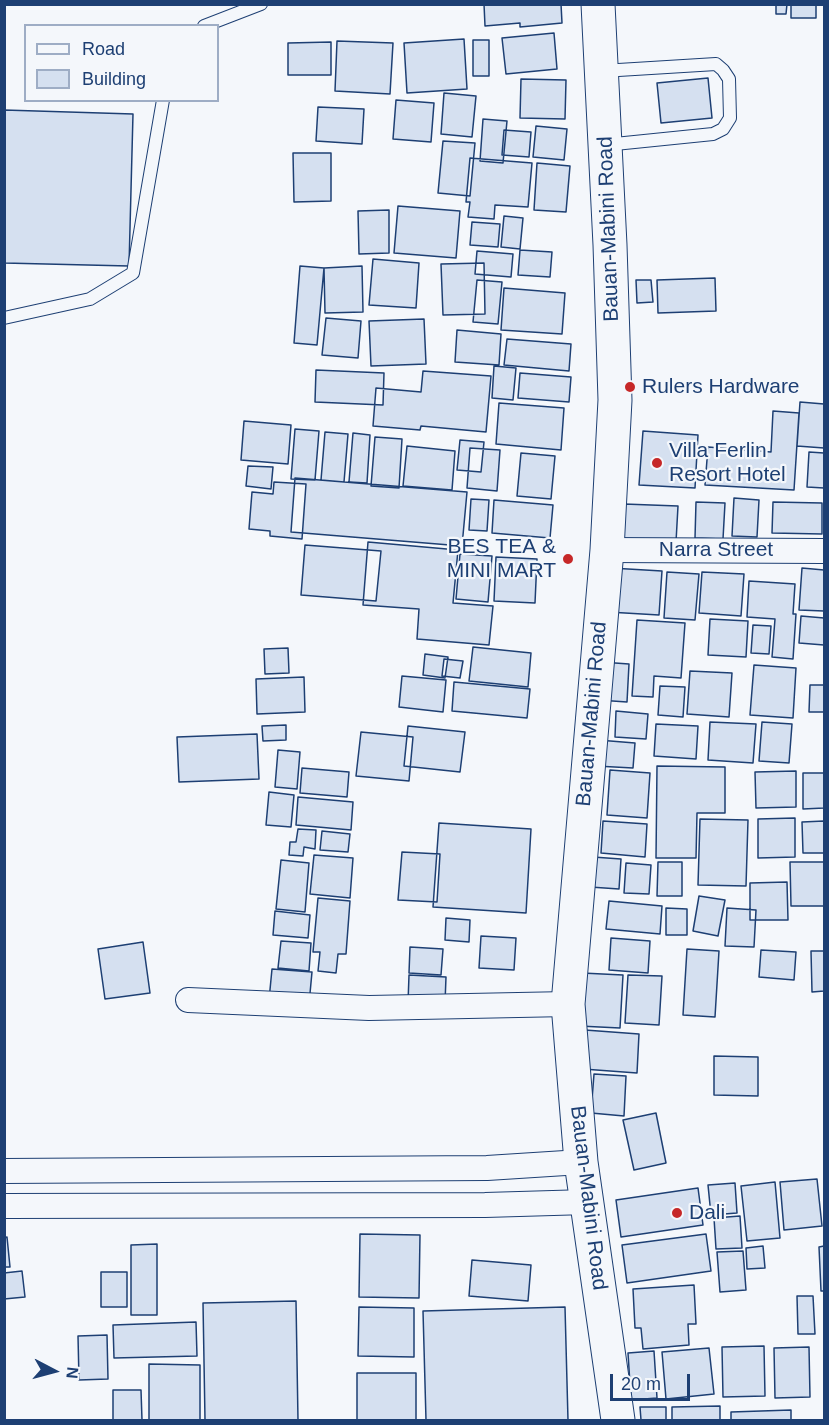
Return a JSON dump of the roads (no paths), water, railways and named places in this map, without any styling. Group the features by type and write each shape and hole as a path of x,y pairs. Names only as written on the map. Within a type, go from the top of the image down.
{"main road":[{"name":"Bauan-Mabini Road","path":"598,4 606,145 615,399 607,550 568,1004 580,1162 618,1420"}],"street":[{"name":"Narra Street","path":"607,550 825,550"},
{"path":"188,1000 369,1008 568,1004"},
{"path":"4,1171 487,1168 580,1162"},
{"path":"4,1206 485,1205 587,1202"}],"lane":[{"path":"209,24 261,4"},
{"path":"601,71 716,64 729,79 730,118 723,129 712,134 606,145"},
{"path":"4,318 90,299 133,273 163,102"}],"place":[{"name":"Rulers Hardware","path":"630,387"},
{"name":"Villa Ferlin Resort Hotel","path":"657,463"},
{"name":"BES TEA & MINI MART","path":"568,559"},
{"name":"Dali","path":"677,1213"}]}
